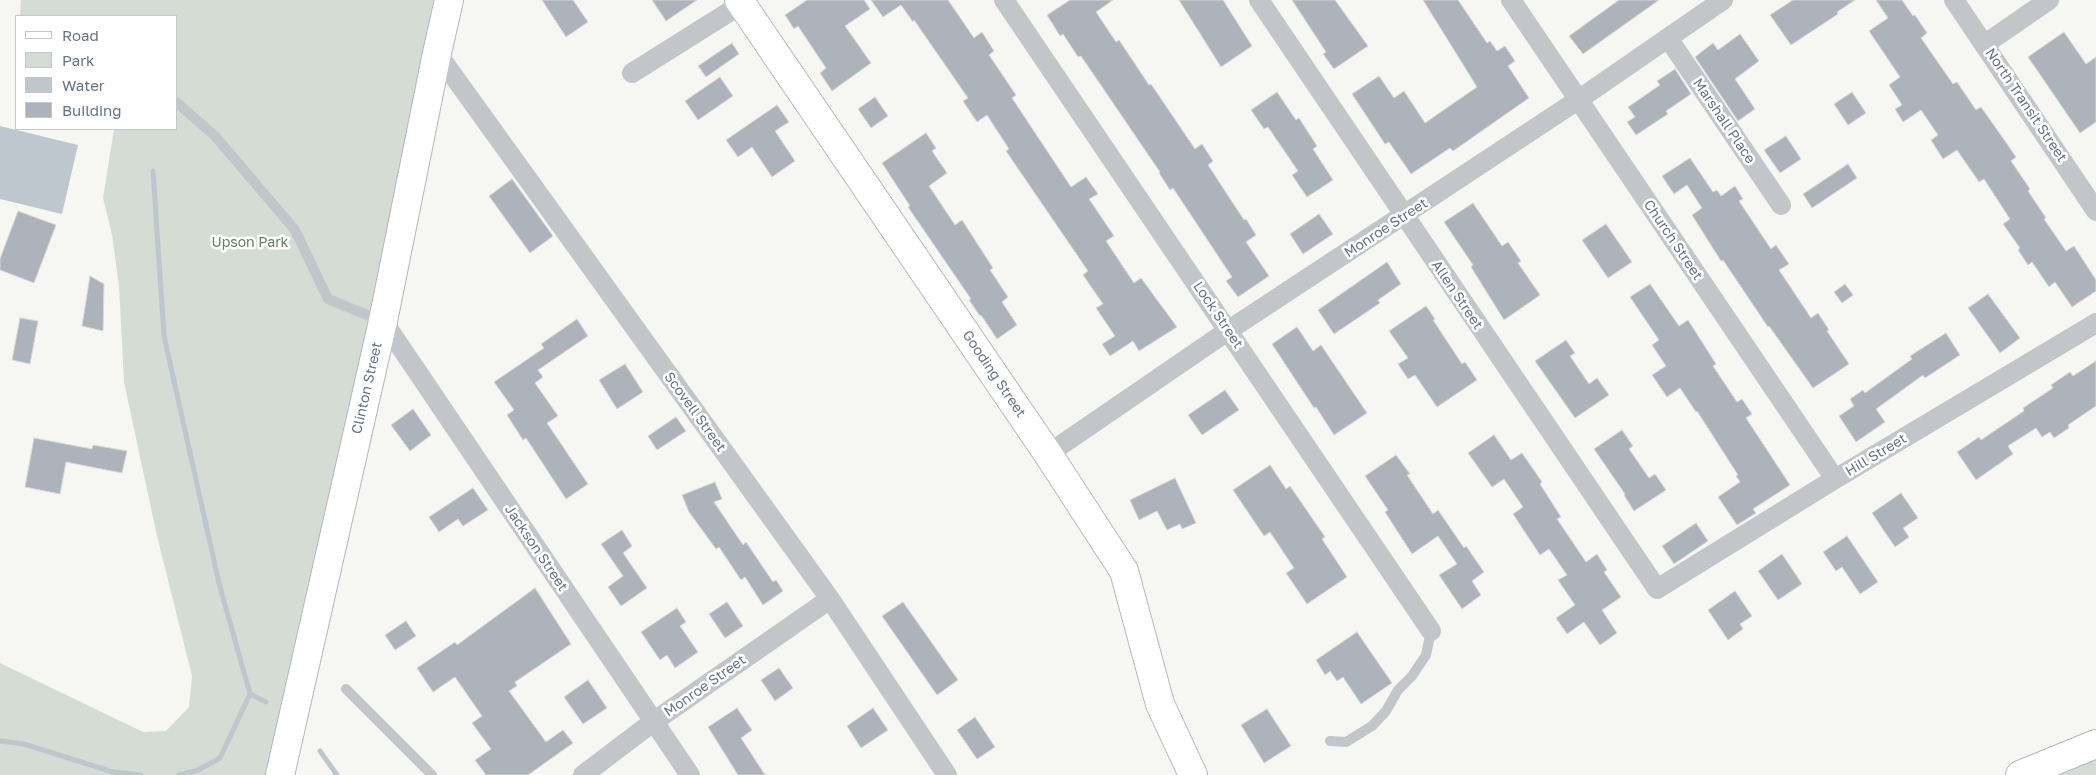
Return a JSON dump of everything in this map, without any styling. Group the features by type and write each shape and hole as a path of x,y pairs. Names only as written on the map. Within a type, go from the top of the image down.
{"street":[{"name":"Clinton Street","path":"280,775 383,321 449,0"},
{"name":"Lock Street","path":"1004,0 1430,631"},
{"name":"Allen Street","path":"1258,0 1657,589"},
{"name":"Church Street","path":"1512,0 1835,479"},
{"name":"Monroe Street","path":"1048,454 1228,330 1578,100 1722,0"},
{"name":"North Transit Street","path":"1954,0 2096,211"},
{"path":"1985,44 2050,0"},
{"path":"632,73 743,1"},
{"name":"Gooding Street","path":"743,1 1048,454 1124,571 1160,704 1193,775"},
{"name":"Marshall Place","path":"1668,38 1781,205"},
{"name":"Scovell Street","path":"437,53 830,599 947,775"},
{"name":"Jackson Street","path":"383,321 690,775"},
{"name":"Hill Street","path":"1657,589 1835,479 2096,323"},
{"name":"Monroe Street","path":"583,775 653,722 830,599"},
{"path":"2020,775 2096,744"}],"lane":[{"path":"178,104 216,136 295,230 328,300 383,321"},
{"path":"1330,742 1346,742 1372,726 1386,711 1398,690 1412,676 1426,655 1430,631"},
{"path":"346,689 432,775"}],"green space":[{"name":"Upson Park","path":"21,0 442,0 280,775 0,775 0,663 143,732 166,731 189,707 192,676 157,536 124,382 119,286 112,235 103,198 114,130 178,130 178,15 20,15"},
{"path":"2096,753 2096,775 2038,775"}],"water":[{"path":"0,126 78,145 62,214 0,199"}],"building":[{"path":"542,0 573,0 588,22 566,37"},
{"path":"652,0 697,0 666,21"},
{"path":"807,0 864,0 870,9 845,26 871,63 832,91 820,73 826,68 798,26 794,29 785,15"},
{"path":"871,0 948,0 974,38 982,32 994,51 989,55 1016,95 1012,98 1071,187 1086,177 1098,194 1089,199 1114,236 1106,241 1134,283 1141,278 1177,327 1139,351 1133,341 1110,356 1102,344 1115,336 1096,308 1103,304 1083,275 1088,271 1006,151 1009,149 987,115 977,122 963,101 968,98 914,20 913,22 901,5 883,17"},
{"path":"1070,0 1113,0 1096,12 1116,42 1119,40 1149,85 1151,84 1195,149 1202,144 1213,161 1208,165 1256,235 1246,242 1269,276 1238,297 1226,281 1232,277 1173,188 1170,190 1160,172 1081,56 1078,57 1063,34 1060,36 1047,15"},
{"path":"1179,0 1223,0 1252,46 1221,67"},
{"path":"1292,0 1335,0 1368,46 1334,69 1323,54 1326,52"},
{"path":"1423,0 1458,0 1487,43 1490,41 1497,51 1505,46 1515,61 1508,66 1529,98 1453,151 1450,148 1411,174 1389,142 1385,144 1352,94 1379,76 1394,98 1404,91 1425,123 1477,87"},
{"path":"1619,0 1659,0 1583,54 1569,36"},
{"path":"1793,0 1855,0 1837,12 1838,14 1791,45 1770,15"},
{"path":"1876,0 1902,0 1913,16 1915,15 1927,33 1921,38 1953,84 1957,82 1976,110 1981,107 2005,141 2016,157 2011,161 2030,189 2028,191 2046,218 2044,219 2066,251 2074,246 2096,280 2096,291 2072,307 2055,282 2049,287 2032,262 2028,265 2018,250 2020,248 2003,224 2010,219 1984,179 1979,182 1957,150 1943,159 1931,140 1938,135 1921,110 1903,122 1895,109 1902,105 1889,85 1900,77 1869,31 1888,18"},
{"path":"2064,32 2086,64 2096,57 2096,122 2080,133 2028,57"},
{"path":"1740,34 1759,61 1735,79 1755,109 1738,121 1695,57 1713,43 1718,50"},
{"path":"732,43 739,54 706,77 698,66"},
{"path":"1675,69 1691,94 1666,111 1668,114 1636,135 1627,122 1635,117 1628,107 1660,85 1657,81"},
{"path":"720,77 733,96 698,120 685,101"},
{"path":"1277,92 1296,120 1299,118 1317,146 1313,149 1333,180 1307,197 1292,175 1298,171 1268,127 1264,129 1251,110"},
{"path":"1852,92 1866,113 1848,125 1834,104"},
{"path":"875,97 888,116 871,128 858,109"},
{"path":"777,105 789,122 775,131 795,161 772,177 752,147 738,157 726,140"},
{"path":"926,133 936,148 932,151 947,173 929,186 955,225 962,220 993,268 990,270 1008,297 1002,302 1017,325 997,339 908,207 910,206 882,163"},
{"path":"1786,136 1801,159 1780,173 1764,150"},
{"path":"1690,158 1713,192 1717,190 1721,196 1735,186 1743,199 1739,201 1771,249 1776,245 1789,264 1779,270 1811,318 1818,313 1829,330 1827,331 1849,364 1813,388 1768,327 1723,260 1721,261 1692,215 1702,208 1687,185 1674,194 1662,176"},
{"path":"1848,164 1857,178 1812,208 1803,194"},
{"path":"512,179 553,236 530,253 489,196"},
{"path":"1473,203 1502,246 1508,242 1521,261 1518,263 1540,295 1504,320 1471,267 1473,265 1444,222"},
{"path":"18,211 56,225 34,283 0,270 0,259"},
{"path":"1319,214 1333,234 1303,254 1290,234"},
{"path":"1606,224 1632,262 1608,278 1582,240"},
{"path":"1387,262 1401,284 1378,300 1380,303 1334,334 1318,310"},
{"path":"90,276 104,284 103,331 82,326"},
{"path":"1650,284 1679,326 1688,320 1716,364 1713,366 1737,402 1742,399 1752,414 1746,418 1790,485 1753,509 1756,513 1737,525 1718,497 1740,482 1736,476 1738,475 1680,388 1667,397 1652,375 1666,366 1652,345 1659,340 1630,297"},
{"path":"1845,284 1853,295 1842,303 1834,292"},
{"path":"1988,294 2020,338 2000,353 1968,308"},
{"path":"1426,306 1462,364 1465,362 1477,380 1437,407 1415,375 1408,379 1398,364 1408,358 1389,331"},
{"path":"20,318 38,321 30,364 12,360"},
{"path":"577,319 588,336 538,370 543,377 535,383 558,416 547,423 588,484 566,499 526,438 523,440 507,415 514,410 494,382 544,348 541,344"},
{"path":"1297,327 1313,351 1321,345 1367,413 1334,435 1272,344"},
{"path":"1946,333 1960,355 1925,378 1923,375 1876,409 1885,422 1856,442 1839,416 1854,406 1850,399 1863,390 1865,393 1912,359 1910,356"},
{"path":"1566,340 1575,353 1570,356 1589,384 1597,378 1609,395 1575,418 1535,361"},
{"path":"2096,361 2096,406 2068,425 2069,428 2054,438 2050,432 2042,437 2036,428 2008,446 2013,454 1976,480 1957,452 1979,437 1981,440 2024,411 2023,408 2053,388 2051,385 2070,372 2073,376"},
{"path":"625,364 643,392 617,409 599,380"},
{"path":"1225,390 1239,410 1202,435 1188,415"},
{"path":"413,409 431,435 410,451 391,425"},
{"path":"676,417 686,431 657,450 648,436"},
{"path":"1622,430 1633,446 1629,449 1649,478 1655,474 1666,490 1634,511 1625,494 1594,449"},
{"path":"1494,435 1511,460 1522,453 1542,482 1540,484 1561,517 1557,519 1586,562 1597,554 1607,570 1604,572 1621,597 1602,610 1617,633 1600,645 1584,622 1567,634 1556,618 1575,605 1558,580 1567,575 1549,549 1540,555 1513,514 1523,507 1504,479 1492,487 1468,453"},
{"path":"34,438 92,449 93,445 127,451 122,473 66,462 60,494 25,487"},
{"path":"1396,455 1410,474 1407,475 1433,514 1438,510 1464,548 1466,546 1484,572 1472,581 1481,595 1462,609 1439,575 1457,564 1438,536 1412,554 1385,512 1388,510 1365,476"},
{"path":"1270,465 1286,489 1290,486 1325,537 1322,539 1347,577 1307,604 1286,573 1294,568 1270,532 1264,536 1233,490"},
{"path":"1175,478 1196,523 1182,529 1180,524 1167,530 1157,511 1139,520 1130,500"},
{"path":"715,482 722,499 714,502 743,545 746,542 773,582 776,580 783,591 763,605 745,577 741,580 719,547 716,549 689,512 682,495"},
{"path":"473,488 488,510 463,526 458,519 439,532 429,517"},
{"path":"1901,493 1918,518 1903,528 1909,537 1895,547 1872,513"},
{"path":"1696,523 1708,541 1674,564 1662,546"},
{"path":"622,530 632,546 623,553 647,588 621,606 608,587 623,576 601,544"},
{"path":"1847,536 1878,582 1860,594 1842,567 1836,571 1823,552"},
{"path":"1782,554 1802,584 1778,600 1758,571"},
{"path":"535,588 571,644 515,682 517,686 509,691 546,742 563,730 573,743 528,775 486,775 475,760 491,749 472,723 482,716 455,677 433,692 417,668 455,642 457,645"},
{"path":"1735,591 1752,616 1740,624 1743,629 1728,640 1708,610"},
{"path":"727,602 743,626 725,638 709,614"},
{"path":"903,602 958,680 937,695 882,616"},
{"path":"677,608 686,622 680,626 698,652 675,668 667,655 660,660 641,632"},
{"path":"406,621 416,636 395,650 385,635"},
{"path":"1357,632 1392,683 1361,704 1343,677 1337,681 1330,671 1325,675 1316,660"},
{"path":"779,668 793,688 775,701 761,680"},
{"path":"588,680 607,708 583,724 564,697"},
{"path":"737,708 752,730 741,738 765,775 738,775 708,727"},
{"path":"873,708 888,730 861,748 847,726"},
{"path":"1267,709 1291,746 1264,763 1241,725"},
{"path":"975,717 995,747 977,759 957,730"}],"waterway":[{"path":"153,171 164,336 219,583 250,694"},
{"path":"250,694 266,702"},
{"path":"179,775 198,770 220,758 250,694"},
{"path":"0,741 24,744 113,772 141,775"},
{"path":"320,751 337,775"}]}
